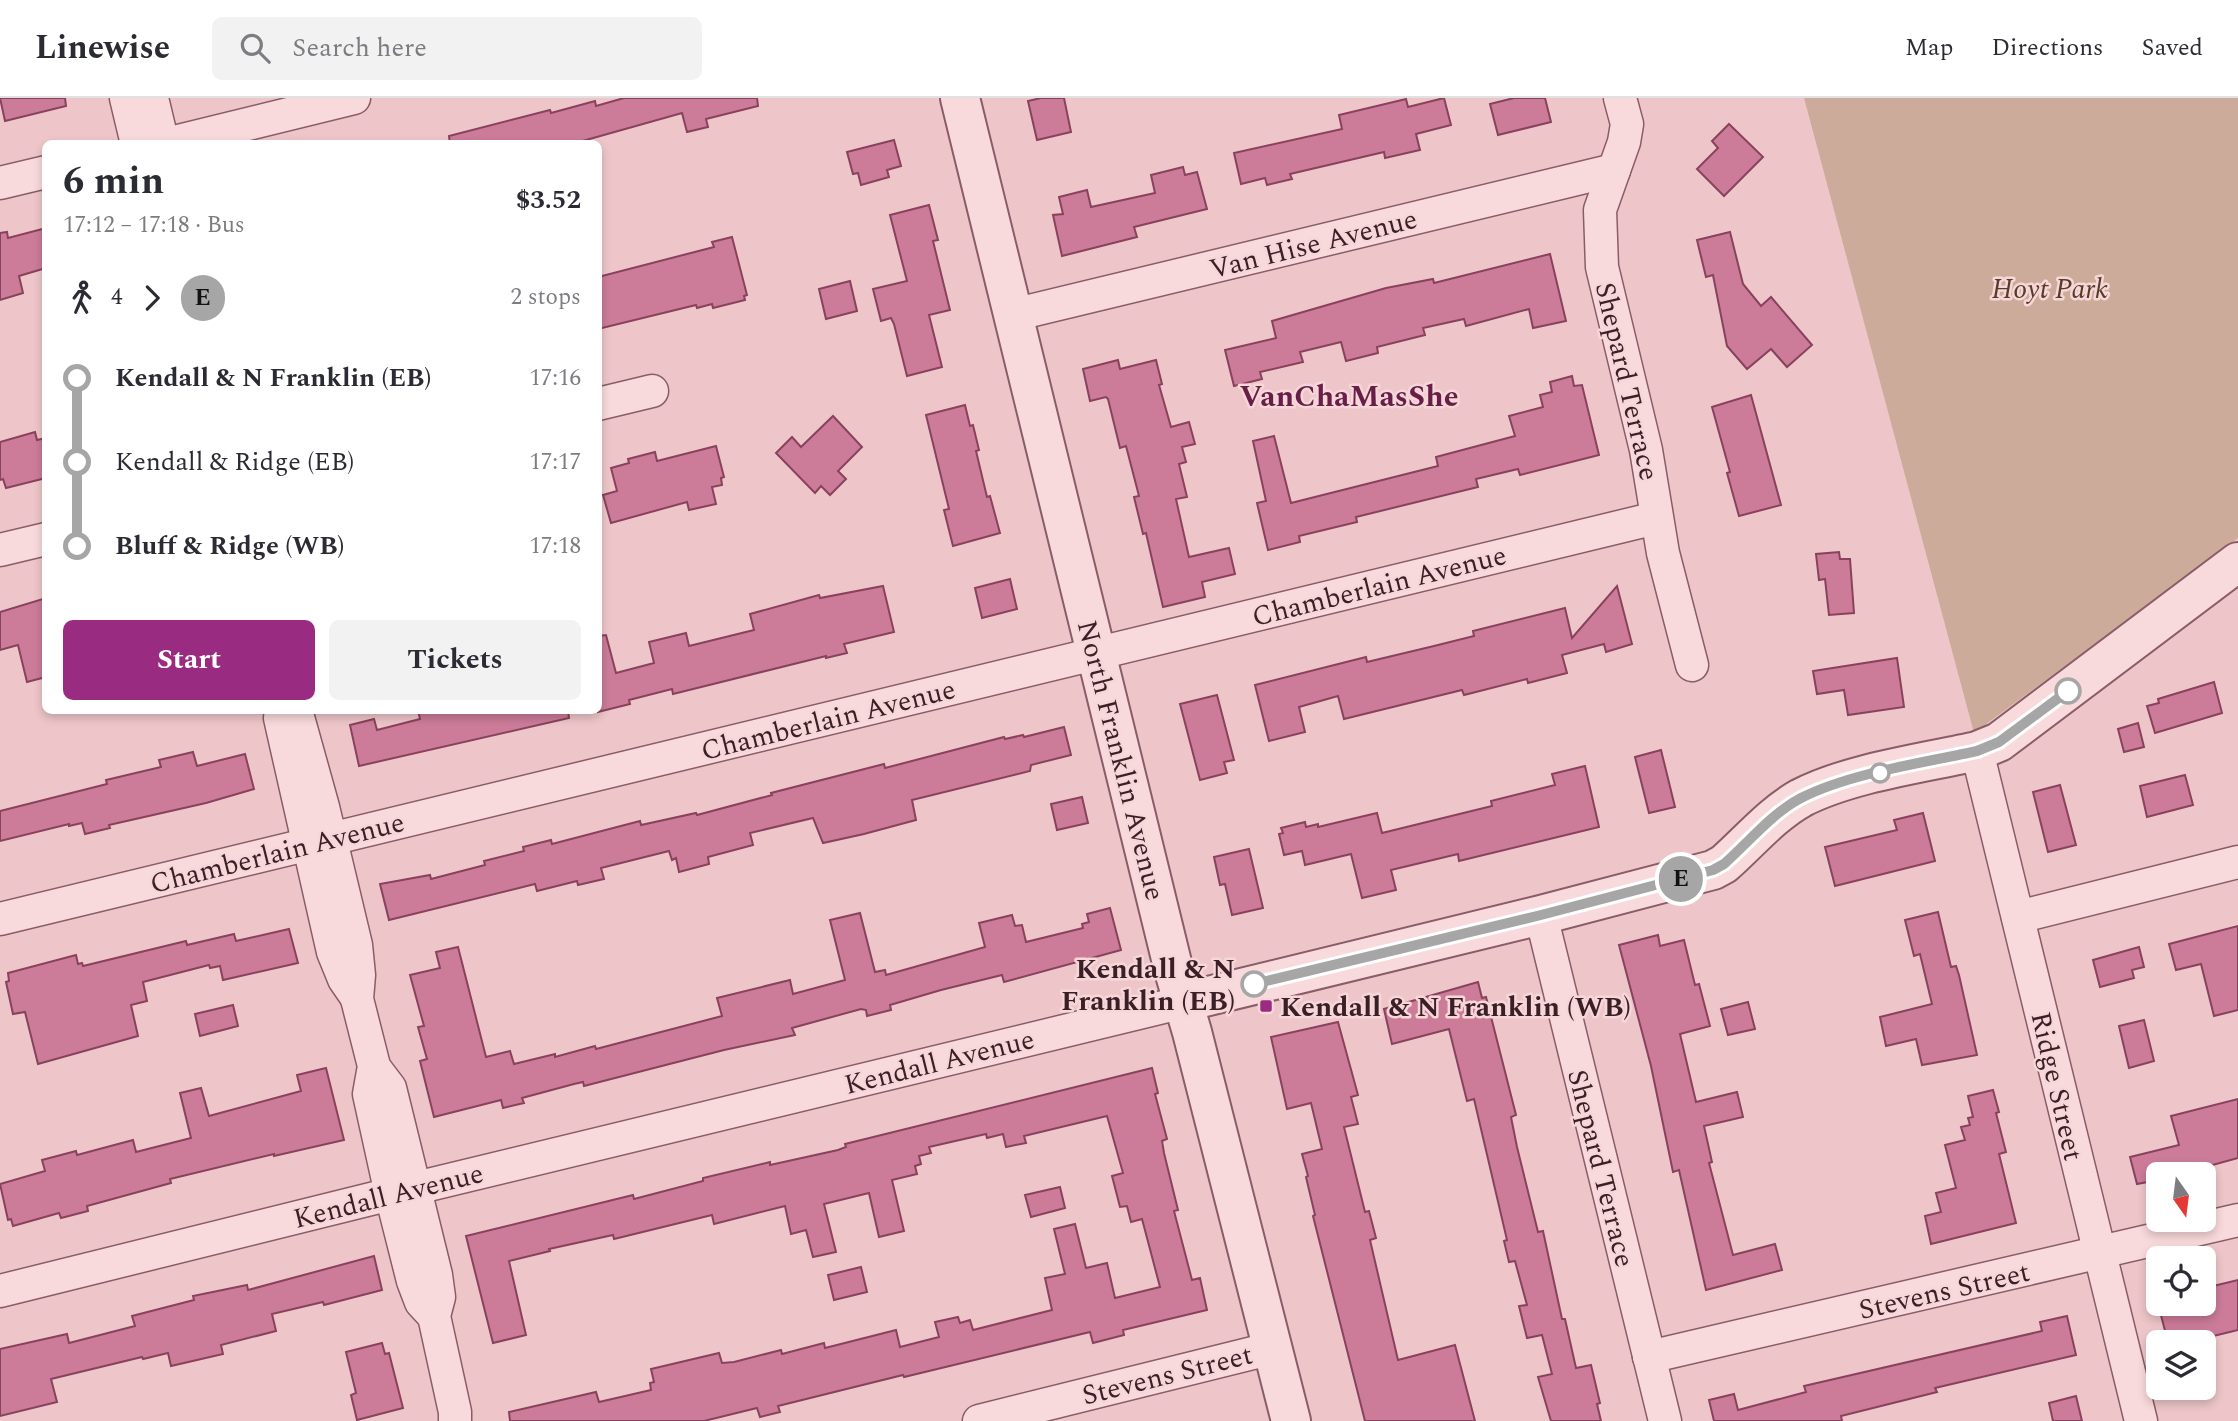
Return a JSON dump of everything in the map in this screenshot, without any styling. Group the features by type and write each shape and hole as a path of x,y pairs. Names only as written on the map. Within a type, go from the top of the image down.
{"street":[{"path":"126,98 136,140"},
{"path":"152,98 163,140"},
{"path":"181,140 354,98"},
{"name":"North Franklin Avenue","path":"960,98 1174,971 1291,1421"},
{"name":"Shepard Terrace","path":"1620,98 1627,124 1624,142 1600,210 1602,267 1646,450 1656,518 1692,665"},
{"name":"Van Hise Avenue","path":"1013,315 1614,170"},
{"path":"0,183 42,173"},
{"path":"602,403 652,391"},
{"name":"Chamberlain Avenue","path":"0,919 1656,518"},
{"path":"0,550 42,540"},
{"name":"Kendall Avenue","path":"0,1291 1541,915 1713,870 1724,864 1799,799 1835,783 1977,751 1999,742 2238,562"},
{"path":"279,714 281,730 319,842"},
{"path":"297,714 319,842 333,952 344,979 357,999 373,1066 369,1094 403,1191 413,1281 421,1302 434,1316 457,1418"},
{"name":"Ridge Street","path":"1977,751 2141,1421"},
{"path":"2018,917 2238,862"},
{"name":"Shepard Terrace","path":"1541,915 1665,1421"},
{"name":"Stevens Street","path":"1649,1357 2238,1220"},
{"name":"Stevens Street","path":"979,1421 1273,1348"}],"green space":[{"name":"Hoyt Park","path":"1804,98 2238,98 2238,538 1974,733"}],"building":[{"path":"0,98 65,98 66,106 5,121"},
{"path":"624,98 757,98 758,106 706,119 708,127 687,132 682,113 586,140 450,140 449,136 550,110 551,113 595,101 596,106"},
{"path":"1064,98 1071,132 1037,140 1028,101"},
{"path":"1444,98 1451,125 1416,134 1420,150 1385,158 1384,152 1290,174 1292,179 1267,185 1265,178 1241,184 1234,153 1342,129 1339,115 1406,99 1408,107"},
{"path":"1514,98 1545,98 1551,122 1498,135 1490,104"},
{"path":"1729,124 1763,157 1724,196 1697,169 1718,148 1712,141"},
{"path":"894,140 901,166 887,170 889,177 861,185 858,173 853,174 847,152"},
{"path":"1183,167 1185,175 1197,172 1207,209 1134,227 1137,237 1062,256 1053,215 1063,214 1059,197 1087,190 1091,207 1155,193 1151,175"},
{"path":"929,205 938,240 933,241 950,310 929,315 942,367 907,376 894,324 891,318 881,321 873,289 907,281 890,215"},
{"path":"42,229 42,269 19,276 23,293 0,300 0,233 7,232 8,238"},
{"path":"1730,232 1743,284 1761,306 1771,297 1812,345 1787,367 1771,349 1747,369 1727,346 1713,275 1706,277 1697,240"},
{"path":"732,237 747,295 744,296 745,300 713,308 712,304 697,308 696,305 602,328 602,276 714,247 712,242"},
{"path":"1550,254 1566,321 1533,328 1529,309 1466,326 1464,319 1423,328 1425,335 1377,347 1378,353 1346,361 1341,342 1300,352 1303,362 1260,372 1262,379 1234,386 1225,350 1276,338 1272,321 1386,288 1433,279 1434,283"},
{"path":"850,281 857,311 826,319 819,289"},
{"path":"1118,360 1120,369 1156,360 1162,384 1159,385 1171,427 1189,422 1195,444 1182,447 1186,462 1179,464 1187,497 1176,499 1189,557 1229,548 1235,574 1202,582 1205,597 1163,607 1146,533 1143,534 1134,497 1139,496 1126,446 1120,448 1108,399 1106,397 1090,401 1083,369"},
{"path":"1572,376 1574,386 1582,385 1599,455 1520,475 1518,469 1476,479 1478,487 1356,517 1357,522 1299,536 1300,542 1268,550 1257,503 1266,501 1253,441 1274,436 1291,503 1438,466 1436,457 1515,436 1509,416 1543,407 1540,395 1552,392 1550,382"},
{"path":"1751,395 1781,505 1739,516 1712,407"},
{"path":"965,405 979,450 976,451 987,497 990,496 1000,533 953,546 944,510 949,509 926,415"},
{"path":"833,416 862,447 838,471 846,479 830,495 821,486 815,493 776,453 792,437 801,447"},
{"path":"35,432 37,440 42,439 42,479 6,488 3,479 0,480 0,442"},
{"path":"716,446 724,477 721,478 722,485 712,487 716,504 689,510 687,502 611,523 603,495 617,491 611,468 629,463 628,459 655,452 657,461"},
{"path":"1839,552 1840,559 1850,559 1854,613 1829,615 1825,579 1819,580 1816,554"},
{"path":"1010,579 1017,609 982,618 975,588"},
{"path":"883,586 894,632 844,644 847,653 673,694 672,689 629,700 630,704 602,711 602,636 606,635 616,673 654,663 649,642 686,633 689,646 754,630 750,614 819,595 820,598"},
{"path":"1617,586 1632,644 1606,652 1604,644 1562,655 1567,673 1528,683 1527,679 1464,695 1462,690 1344,719 1338,696 1299,707 1305,732 1269,741 1255,685 1366,657 1367,662 1434,646 1474,636 1473,631 1565,608 1572,638"},
{"path":"42,599 42,678 27,682 18,645 0,650 0,612"},
{"path":"1897,658 1904,707 1848,715 1844,690 1817,694 1813,671"},
{"path":"2214,682 2222,713 2155,733 2147,706 2159,703 2158,699"},
{"path":"1217,695 1234,760 1224,762 1227,773 1200,780 1180,704"},
{"path":"419,714 568,714 569,718 359,766 350,725 374,719 377,730 420,719"},
{"path":"2138,723 2144,747 2124,752 2118,729"},
{"path":"1064,727 1071,755 1031,765 1030,771 912,800 916,820 823,843 813,818 750,833 753,845 708,857 709,864 679,872 676,858 672,860 669,851 601,868 604,879 578,885 577,881 537,891 535,884 389,920 380,884 430,875 431,879 485,865 484,861 524,851 523,847 551,840 552,844 640,821 641,825 696,813 697,815 884,764 885,768 1004,737 1024,737"},
{"path":"1661,750 1675,807 1649,813 1635,757"},
{"path":"193,752 197,766 245,754 254,789 109,825 110,828 85,834 82,823 69,824 0,841 0,811 107,784 106,780 161,767 159,760"},
{"path":"1585,766 1599,827 1459,861 1458,854 1391,870 1396,890 1362,898 1351,854 1305,865 1302,851 1284,855 1279,834 1283,833 1281,828 1305,822 1306,827 1318,824 1318,827 1377,813 1382,833 1492,806 1491,801 1555,785 1552,774"},
{"path":"2185,775 2193,805 2147,817 2140,786"},
{"path":"2060,785 2076,845 2048,852 2033,792"},
{"path":"1082,797 1088,823 1057,830 1051,804"},
{"path":"1923,813 1935,861 1835,886 1825,847 1897,830 1894,820"},
{"path":"1249,849 1263,908 1232,915 1225,884 1220,885 1214,857"},
{"path":"1110,908 1121,950 1004,982 1002,975 941,990 890,1005 891,1010 867,1016 866,1010 861,1009 792,1028 795,1035 724,1050 584,1086 583,1082 574,1084 522,1098 524,1103 503,1108 501,1100 434,1117 420,1061 427,1059 418,1027 424,1026 410,975 440,968 436,952 458,947 486,1057 510,1051 514,1064 595,1046 596,1049 722,1016 717,998 790,980 793,994 845,980 830,920 860,913 875,972 885,970 886,975 985,947 979,923 1012,915 1015,926 1022,925 1026,942 1083,928 1082,924 1089,922 1087,914"},
{"path":"1938,912 1951,967 1956,966 1959,975 1977,1055 1922,1065 1916,1039 1886,1046 1880,1017 1932,1004 1920,954 1914,956 1905,920"},
{"path":"2238,926 2238,1010 2214,1016 2201,964 2176,970 2169,944"},
{"path":"289,929 298,963 223,980 220,966 210,968 209,965 143,982 147,1001 131,1005 138,1036 38,1064 25,1012 13,1014 6,982 9,981 8,973 76,955 78,964 82,963 83,966 186,941 187,945 234,934 236,941"},
{"path":"1658,935 1660,946 1684,940 1695,985 1699,984 1710,1026 1680,1034 1696,1102 1737,1092 1743,1117 1704,1126 1712,1162 1709,1163 1733,1255 1775,1244 1782,1270 1706,1290 1679,1170 1673,1172 1651,1066 1619,945"},
{"path":"2139,947 2144,967 2132,970 2134,978 2100,987 2093,960"},
{"path":"1478,982 1482,998 1486,997 1516,1115 1511,1117 1517,1147 1538,1232 1543,1231 1562,1319 1565,1319 1576,1368 1591,1365 1600,1403 1597,1404 1601,1421 1551,1421 1538,1377 1552,1374 1542,1335 1527,1338 1519,1306 1527,1305 1515,1261 1509,1262 1504,1241 1507,1240 1474,1099 1467,1101 1449,1029 1392,1044 1384,1009"},
{"path":"1748,1002 1755,1029 1728,1035 1721,1009"},
{"path":"233,1005 238,1026 200,1036 195,1014"},
{"path":"2144,1020 2154,1061 2129,1068 2119,1026"},
{"path":"1338,1022 1358,1095 1351,1097 1358,1124 1344,1127 1365,1212 1369,1211 1376,1238 1370,1240 1398,1360 1455,1345 1475,1421 1365,1421 1313,1216 1315,1215 1302,1154 1322,1149 1311,1103 1287,1109 1271,1037"},
{"path":"326,1068 344,1140 170,1179 171,1183 87,1206 88,1211 61,1218 59,1213 13,1226 11,1219 8,1220 0,1184 45,1171 42,1160 76,1151 77,1155 133,1140 136,1152 191,1138 180,1093 201,1088 209,1116 301,1091 297,1075"},
{"path":"1152,1068 1158,1093 1155,1094 1167,1139 1162,1141 1164,1153 1178,1210 1174,1211 1192,1280 1200,1278 1207,1310 1123,1330 1124,1335 1093,1343 1090,1332 904,1377 903,1375 778,1406 780,1412 760,1417 757,1408 704,1421 510,1421 509,1412 596,1392 599,1402 651,1390 650,1383 654,1382 651,1369 719,1353 722,1363 734,1362 824,1343 825,1348 896,1330 900,1347 939,1337 935,1322 958,1317 960,1323 970,1320 973,1330 1052,1310 1045,1278 1065,1274 1054,1229 1075,1224 1086,1268 1107,1263 1115,1298 1160,1287 1142,1219 1131,1222 1127,1206 1120,1207 1112,1176 1123,1173 1107,1116 1024,1136 1026,1143 1006,1147 1003,1134 987,1138 986,1134 929,1147 931,1153 919,1156 921,1164 915,1166 917,1174 892,1180 904,1231 879,1237 869,1193 824,1204 836,1252 813,1257 806,1230 791,1234 785,1206 714,1224 712,1215 614,1239 613,1235 549,1249 550,1251 509,1261 526,1335 493,1343 466,1236 633,1195 634,1199 703,1181 703,1178 770,1162 770,1165 838,1150 846,1147 845,1144"},
{"path":"1993,1090 2006,1152 1999,1154 2016,1223 1931,1244 1925,1216 1941,1212 1936,1193 1956,1188 1945,1145 1965,1140 1961,1127 1970,1125 1968,1118 1973,1117 1968,1096"},
{"path":"2238,1099 2238,1158 2216,1164 2146,1162 2146,1182 2137,1184 2130,1157 2179,1145 2171,1116"},
{"path":"1060,1187 1065,1208 1031,1217 1025,1195"},
{"path":"374,1256 382,1290 324,1305 323,1302 272,1314 276,1331 221,1345 223,1354 171,1366 168,1353 51,1379 57,1402 0,1416 0,1349 67,1334 69,1343 135,1326 132,1316 194,1300 193,1296 247,1285 248,1290"},
{"path":"861,1267 867,1292 834,1300 828,1275"},
{"path":"2238,1280 2238,1330 2216,1335 2216,1330 2165,1330 2161,1316 2216,1316 2216,1285"},
{"path":"2067,1316 2076,1355 1935,1388 1937,1392 1841,1416 1842,1421 1714,1421 1709,1400 1734,1394 1738,1410 1806,1392 1804,1386 2042,1331 2040,1322"},
{"path":"382,1343 385,1354 389,1353 403,1408 357,1420 351,1395 356,1393 346,1352"},
{"path":"2076,1396 2082,1421 2053,1421 2049,1403"}],"bus line":[{"name":"E","path":"1254,984 1541,915 1713,870 1724,864 1799,799 1835,783 1977,751 1999,742 2068,691"}],"place":[{"name":"Kendall & N Franklin (EB)","path":"1254,984"},
{"name":"Kendall & N Franklin (WB)","path":"1266,1006"}],"district":[{"name":"VanChaMasShe","path":"1349,396"}]}
